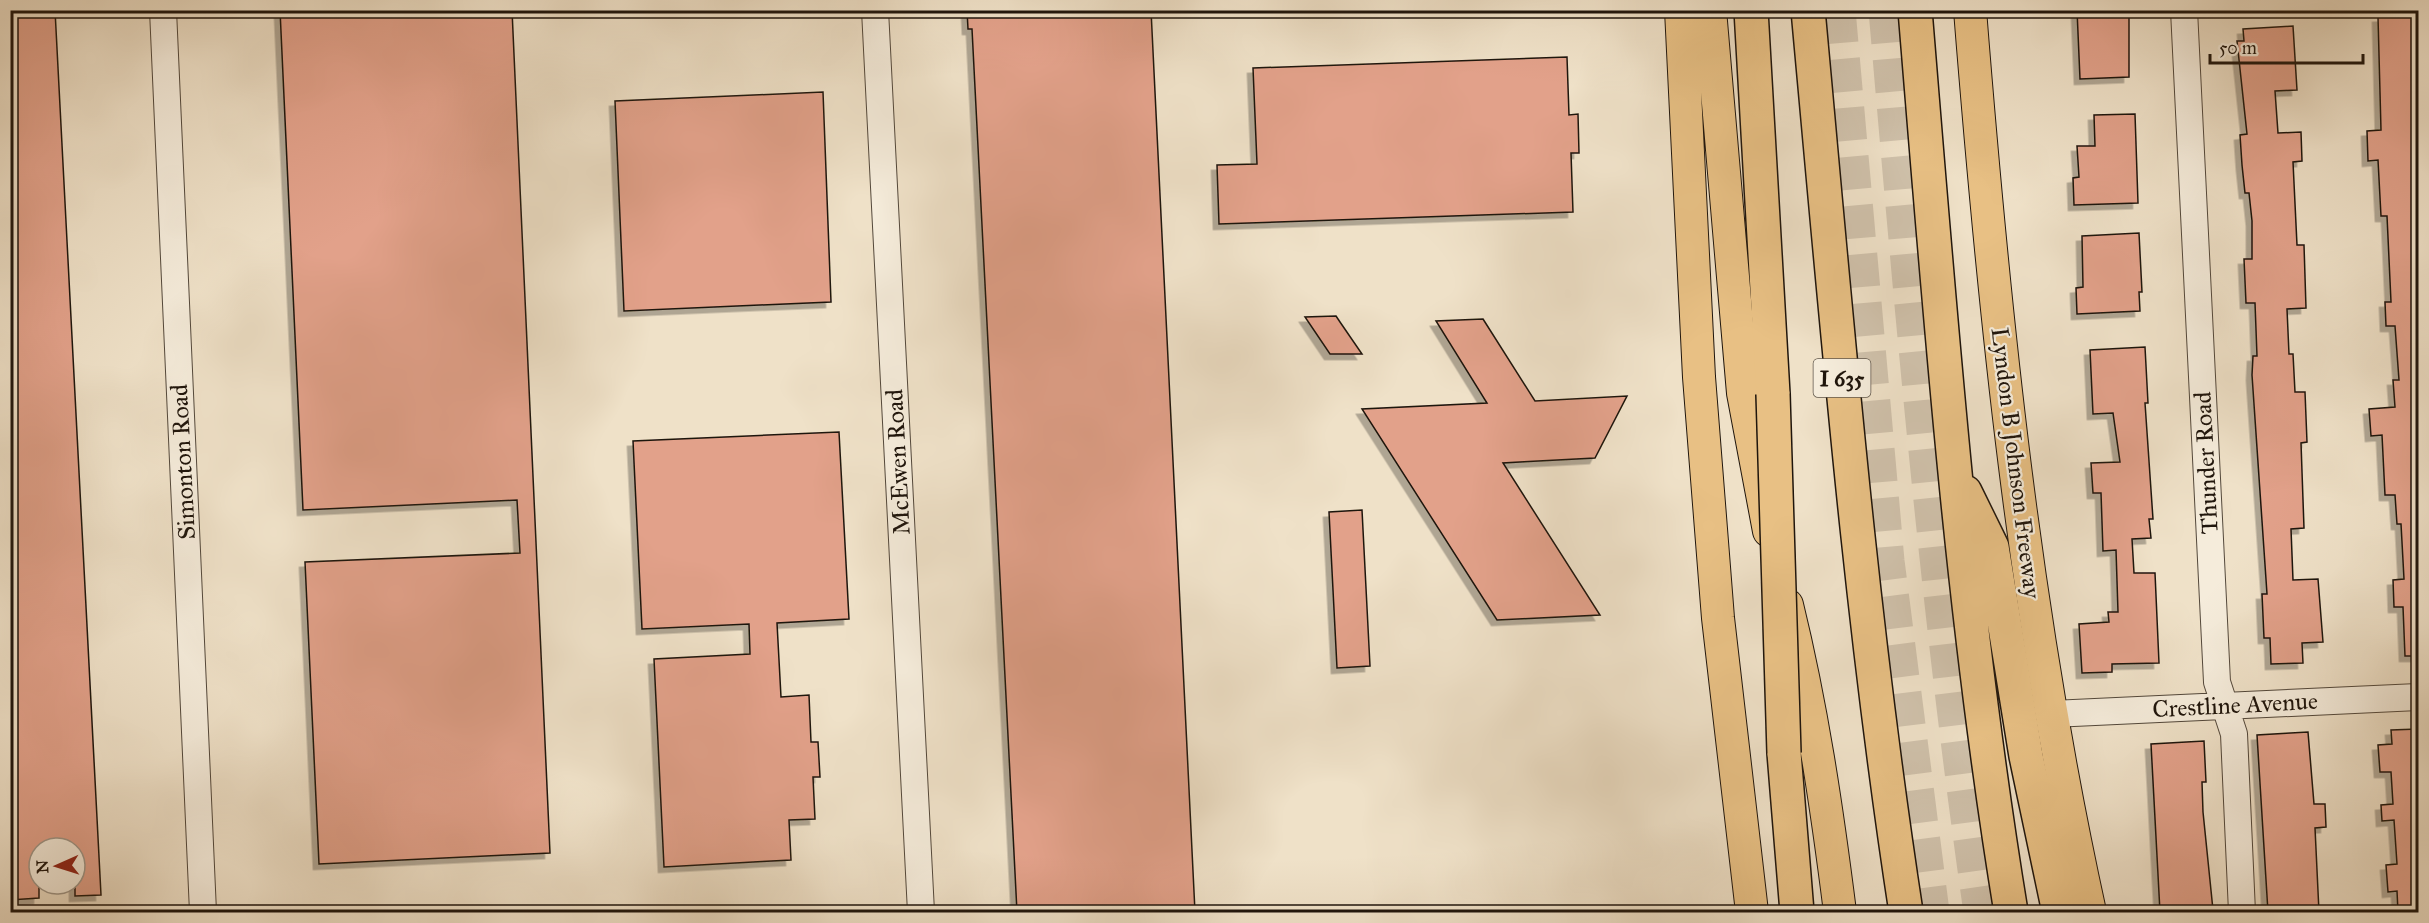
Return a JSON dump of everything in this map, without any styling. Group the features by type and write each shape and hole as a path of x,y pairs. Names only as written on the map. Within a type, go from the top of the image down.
{"highway":[{"path":"1751,10 1773,394 1784,753 1797,912"},
{"name":"I 635","path":"1808,10 1860,567 1880,745 1906,912"},
{"path":"1915,10 1941,326 1974,663 1992,798 2011,912"},
{"path":"1956,474 1992,546 2026,756 2059,912"}],"main road":[{"path":"1681,10 1699,377 1718,618 1752,912"},
{"path":"1710,10 1743,393 1759,487 1808,688 1825,792 1840,912"},
{"name":"Lyndon B Johnson Freeway","path":"1970,10 1991,259 2015,459 2052,714 2090,912"}],"street":[{"name":"Simonton Road","path":"163,10 203,912"},
{"name":"McEwen Road","path":"875,10 921,912"},
{"name":"Thunder Road","path":"2184,10 2217,682 2234,734 2242,912"},
{"name":"Crestline Avenue","path":"2052,714 2418,698"}],"building":[{"path":"10,10 55,10 101,895 87,896 87,836 27,836 27,896 39,896 39,898 10,900"},
{"path":"280,10 512,10 550,853 319,864 305,562 520,553 517,500 303,510"},
{"path":"967,10 1151,10 1195,912 1017,912 972,29 968,29"},
{"path":"2077,10 2129,10 2129,77 2080,79"},
{"path":"2417,15 2418,656 2405,656 2403,607 2394,607 2393,580 2404,579 2401,524 2397,524 2395,495 2385,495 2382,435 2371,436 2369,409 2395,407 2393,380 2399,380 2395,326 2386,326 2385,302 2391,302 2387,216 2381,216 2378,160 2368,161 2367,131 2381,130 2378,17"},
{"path":"2293,26 2297,90 2275,91 2278,133 2301,132 2302,161 2293,162 2297,245 2304,245 2306,308 2287,309 2289,354 2293,354 2295,392 2305,392 2307,442 2301,443 2304,528 2291,529 2293,580 2318,579 2323,642 2302,643 2303,663 2271,664 2270,638 2264,638 2262,594 2267,594 2252,375 2253,356 2257,356 2255,303 2246,303 2244,259 2252,259 2252,221 2249,193 2245,193 2242,165 2240,135 2247,134 2237,41 2244,41 2243,29"},
{"path":"1567,57 1569,115 1578,114 1579,153 1571,153 1573,212 1219,224 1217,165 1257,164 1253,68"},
{"path":"823,92 831,302 624,311 615,101"},
{"path":"2135,114 2138,203 2074,205 2073,178 2079,177 2077,146 2095,146 2094,115"},
{"path":"2139,233 2142,292 2139,292 2140,311 2077,314 2076,288 2083,287 2082,236"},
{"path":"1336,316 1362,354 1330,354 1305,317"},
{"path":"1483,319 1535,401 1627,396 1595,458 1503,463 1600,615 1497,620 1362,409 1487,403 1436,321"},
{"path":"2145,347 2148,403 2145,403 2153,519 2149,519 2151,538 2132,539 2134,573 2155,573 2159,663 2112,664 2112,672 2082,673 2079,624 2109,622 2108,612 2118,612 2116,550 2103,551 2101,493 2093,493 2091,463 2120,462 2113,413 2093,414 2090,350"},
{"path":"839,432 849,619 777,623 781,697 809,695 811,742 818,742 820,777 813,777 815,819 789,820 791,860 664,867 654,659 750,654 749,624 642,629 633,441"},
{"path":"1362,510 1370,666 1337,668 1329,512"},
{"path":"2418,729 2418,912 2398,912 2397,891 2388,892 2386,865 2397,864 2394,820 2382,821 2381,805 2393,804 2391,772 2380,772 2378,745 2392,744 2391,730"},
{"path":"2308,732 2314,804 2325,804 2326,827 2315,828 2319,912 2268,912 2257,735"},
{"path":"2204,741 2206,782 2202,782 2203,812 2213,910 2208,910 2208,912 2160,912 2151,744"}],"tunnel":[{"path":"1839,10 1888,561 1933,912"},
{"path":"1885,10 1938,575 1980,912"}]}
